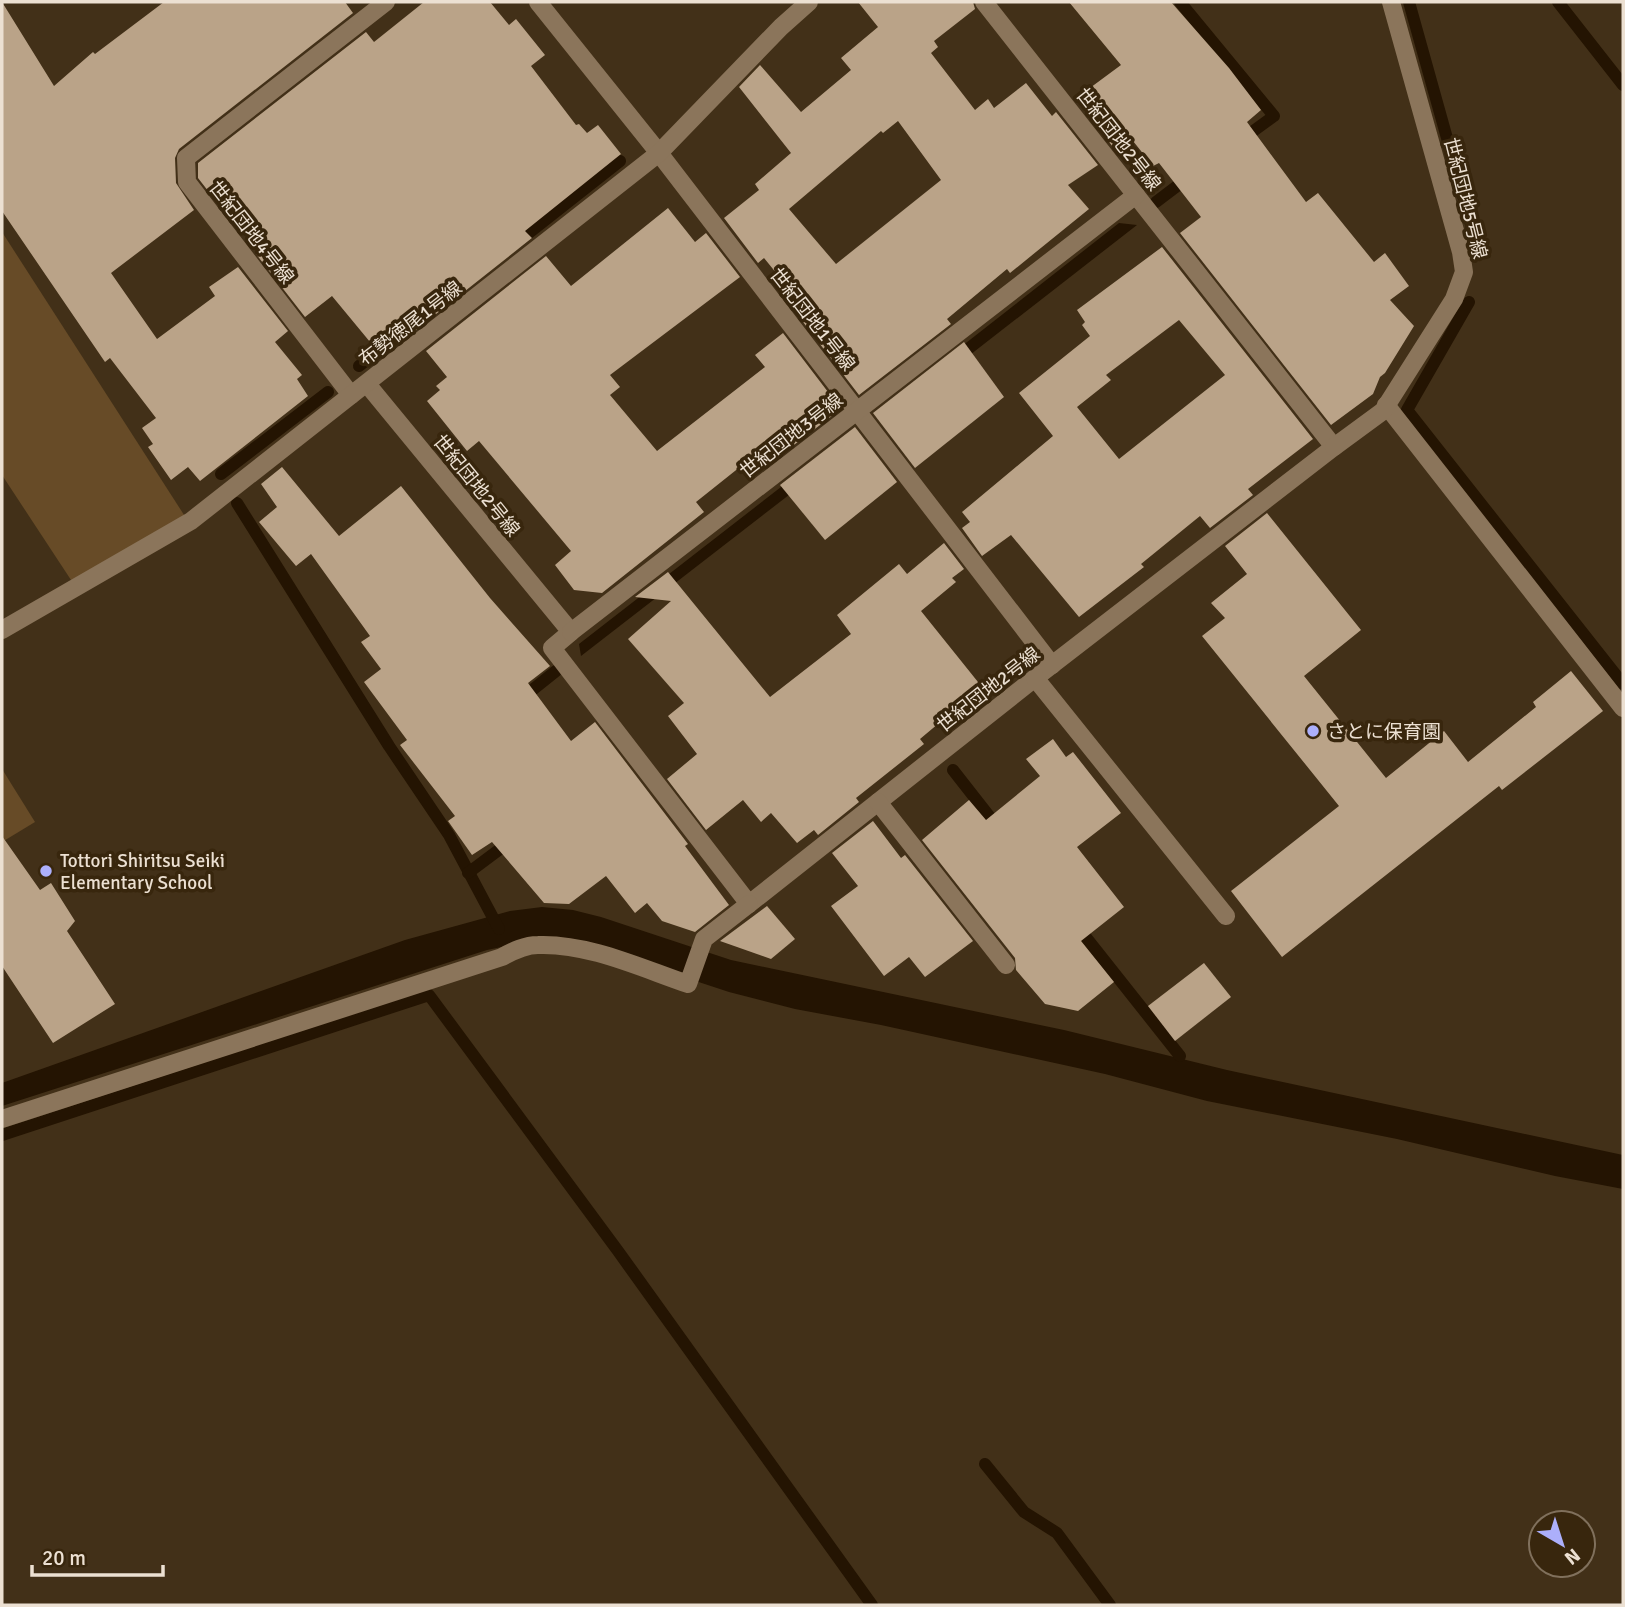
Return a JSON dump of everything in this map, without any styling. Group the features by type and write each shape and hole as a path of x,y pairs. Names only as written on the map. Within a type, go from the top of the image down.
{"street":[{"name":"世紀団地4号線","path":"352,395 187,182 186,158 386,2"},
{"name":"世紀団地1号線","path":"538,2 659,153 1052,665"},
{"name":"布勢徳尾1号線","path":"2,630 191,521 659,153 781,27 809,2"},
{"name":"世紀団地2号線","path":"2,1119 502,957 523,947 568,947 688,984 704,939 1334,447 984,2"},
{"name":"世紀団地5号線","path":"1334,447 1383,411 1454,299 1464,272 1391,2"},
{"name":"世紀団地3号線","path":"571,632 1136,195"},
{"name":"世紀団地2号線","path":"367,384 571,632"},
{"path":"1386,405 1623,708"},
{"path":"571,632 552,648 749,904"},
{"path":"1035,678 1226,916"},
{"path":"878,802 1006,965"}],"shaded area":[{"path":"1119,223 1137,225 889,418 888,404"},
{"path":"2,232 186,518 73,583 2,475"},
{"path":"839,442 856,443 581,656 579,644"},
{"path":"2,769 35,822 2,842"},
{"path":"542,907 573,910 601,917 731,960 1064,1030 1227,1070 1623,1155 1623,1189 1397,1139 1207,1101 1105,1074 881,1025 795,1009 729,992 638,962 521,943 487,950 2,1106 2,1083 405,940 510,911"}],"building":[{"path":"2,2 54,86 93,52 95,54 164,2 345,2 353,13 179,149 175,158 176,183 194,210 111,273 157,339 215,296 209,287 238,267 288,331 275,342 302,375 297,379 308,396 200,481 188,467 171,480 148,447 153,444 142,428 156,418 110,358 105,362 2,211"},
{"path":"424,2 490,2 509,25 516,19 545,55 531,66 576,125 579,124 587,133 598,125 621,154 525,231 532,238 412,333 405,325 375,348 332,296 305,317 256,254 261,250 215,194 212,196 198,178 198,163 366,32 374,42"},
{"path":"858,2 973,2 975,9 934,41 938,47 931,53 975,110 988,99 994,108 1026,83 1052,116 1056,112 1098,165 1068,185 1089,209 1010,273 1007,269 947,319 951,324 859,395 800,318 808,312 764,258 758,263 724,218 759,190 755,184 791,153 739,87 760,65 801,112 851,70 841,58 878,27","holes":["898,121 941,180 836,264 789,209 881,131 883,133"]},
{"path":"1069,2 1171,2 1229,68 1261,110 1247,122 1306,202 1318,193 1374,262 1385,253 1409,286 1390,300 1414,326 1380,377 1373,394 1331,425 1180,233 1201,217 1159,163 1153,166 1133,141 1117,152 1075,99 1121,65"},
{"path":"668,208 695,242 706,233 740,277 610,375 620,387 610,395 657,451 765,367 755,355 783,333 841,409 765,467 755,455 696,502 704,512 602,593 574,590 555,565 571,551 479,441 467,451 427,401 440,390 436,386 447,377 426,351 546,256 571,286"},
{"path":"1162,247 1313,439 1248,489 1253,495 1210,528 1200,516 1141,564 1144,567 1079,617 1011,535 982,556 962,528 970,522 962,512 1053,436 1019,393 1090,336 1082,325 1085,322 1077,310","holes":["1179,320 1225,375 1119,459 1077,407 1111,380 1106,375"]},
{"path":"964,342 1004,397 915,468 873,413"},
{"path":"855,427 897,482 825,540 780,485"},
{"path":"282,467 339,536 401,486 490,598 550,666 528,683 571,741 595,722 688,844 685,846 729,905 695,932 662,921 647,903 635,913 606,876 569,904 544,903 492,842 472,855 448,821 455,816 400,745 407,740 364,682 381,669 361,642 370,636 311,554 296,566 259,522 277,507 261,484"},
{"path":"1267,513 1361,630 1304,676 1386,778 1444,731 1468,762 1536,707 1533,702 1571,671 1603,711 1502,790 1499,786 1282,957 1231,891 1339,806 1202,636 1225,618 1211,603 1247,574 1225,546"},
{"path":"944,543 964,569 952,578 956,582 921,611 982,687 920,739 924,744 856,798 859,802 818,835 814,830 797,843 771,813 761,822 743,800 706,830 667,779 697,754 668,716 684,703 628,639 671,601 635,597 668,572 770,697 851,634 837,615 899,564 907,574"},
{"path":"1053,739 1066,757 1073,752 1121,813 1077,847 1124,907 1081,941 1114,982 1078,1011 1045,1004 1016,970 1015,958 922,840 969,800 986,820 1040,776 1026,759"},
{"path":"873,821 901,858 905,855 973,941 925,977 909,957 884,976 831,906 858,886 832,853"},
{"path":"2,836 40,890 51,883 75,921 67,931 115,1004 53,1043 2,966"},
{"path":"767,906 795,939 771,959 720,941"},
{"path":"1204,963 1231,997 1175,1041 1148,1006"}],"waterway":[{"path":"1180,2 1274,116 1241,140"},
{"path":"1409,2 1476,242"},
{"path":"1558,2 1623,85"},
{"path":"516,243 620,161"},
{"path":"1156,202 1189,177"},
{"path":"1469,302 1407,410 1623,684"},
{"path":"359,366 419,319"},
{"path":"221,474 328,392"},
{"path":"237,503 389,746 449,835 499,929"},
{"path":"521,699 556,671"},
{"path":"953,770 1000,830"},
{"path":"468,873 512,840"},
{"path":"1077,926 1180,1056"},
{"path":"2,1135 429,995 618,1251 872,1605"},
{"path":"985,1464 1024,1512 1057,1533 1110,1605"}],"place":[{"name":"さとに保育園","path":"1313,731"},
{"name":"Tottori Shiritsu Seiki Elementary School","path":"46,871"}]}
